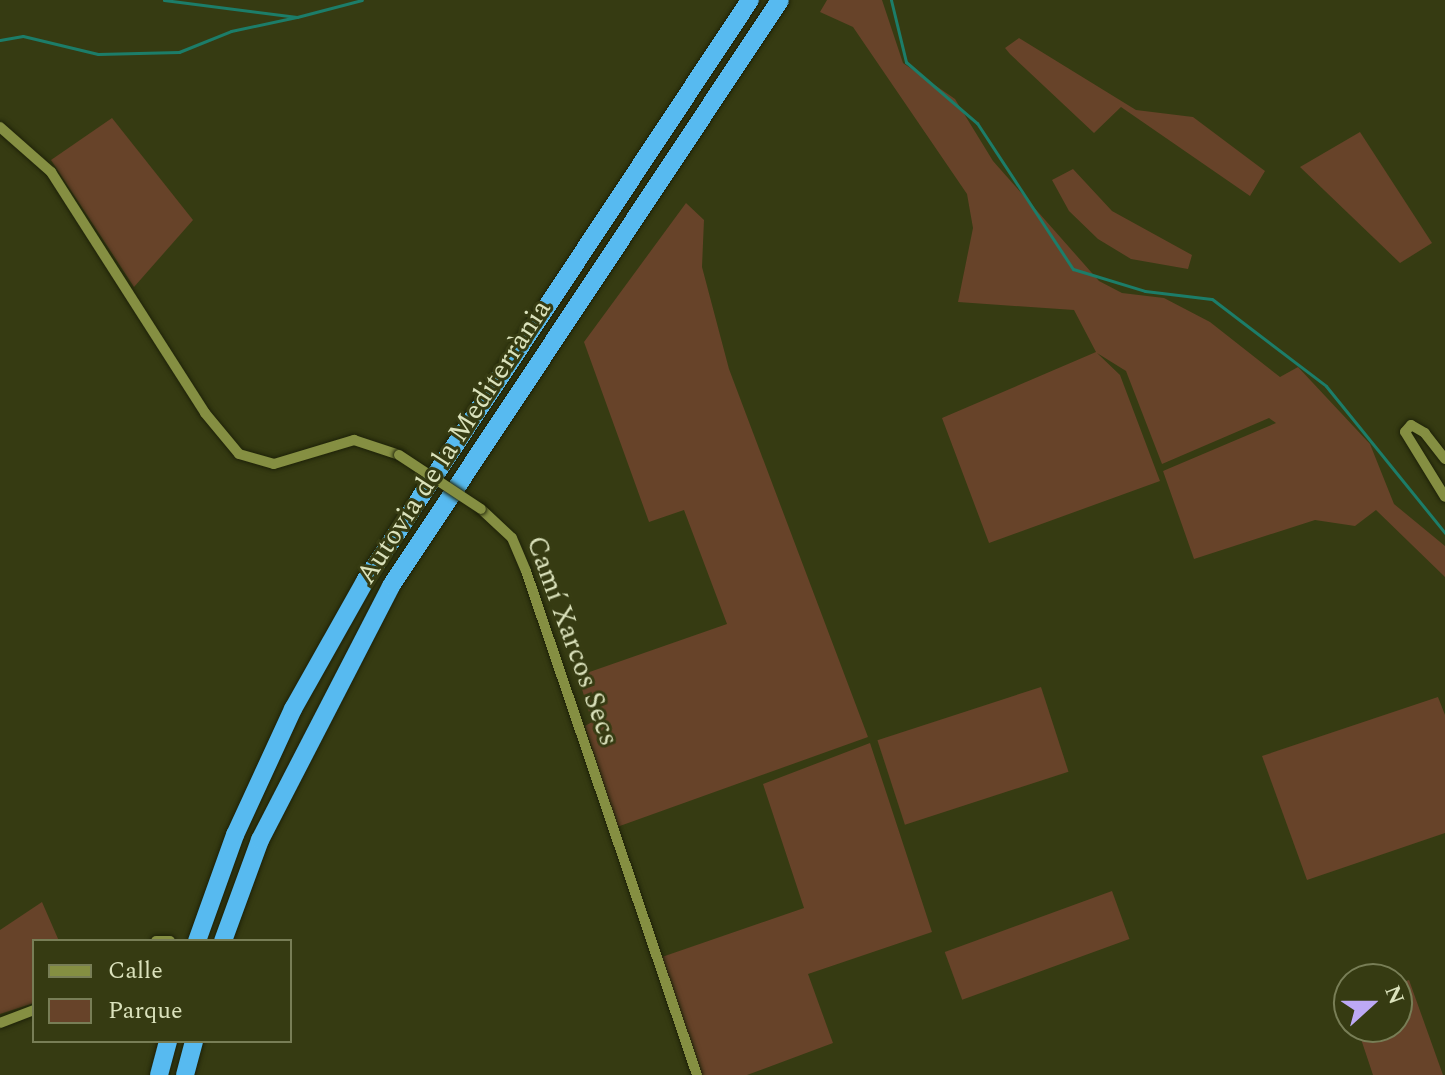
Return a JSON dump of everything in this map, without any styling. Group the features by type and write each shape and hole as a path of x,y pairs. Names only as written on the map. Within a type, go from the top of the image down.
{"highway":[{"name":"Autovia de la Mediterrània","path":"198,939 235,835 293,709 365,581 750,0"},
{"name":"Autovia de la Mediterrània","path":"224,939 267,826 391,586 780,0"},
{"path":"159,1075 167,1043"},
{"path":"185,1075 193,1043"}],"street":[{"name":"Camí Xarcos Secs","path":"0,127 51,172 205,413 239,454 274,464 354,440 399,455 481,509 512,538 697,1075"},
{"path":"1445,459 1425,433 1411,425 1405,432 1445,497"},
{"path":"0,1023 32,1011"}],"green space":[{"path":"827,0 882,0 903,63 955,99 993,161 1099,281 1122,293 1164,298 1210,322 1280,377 1298,367 1370,444 1394,504 1445,546 1445,577 1376,510 1355,526 1315,520 1194,559 1163,471 1276,423 1269,418 1162,464 1126,371 1097,353 1120,375 1160,481 989,543 942,418 1096,352 1074,310 958,302 973,228 967,194 853,27 820,12"},
{"path":"1019,38 1136,110 1193,117 1265,171 1250,196 1121,107 1094,133 1005,48"},
{"path":"112,118 193,220 134,287 51,160"},
{"path":"1360,132 1432,243 1400,263 1300,167"},
{"path":"1073,169 1112,211 1192,255 1188,269 1131,259 1098,239 1069,211 1052,180"},
{"path":"686,203 704,220 702,267 729,369 868,737 617,827 585,726 592,722 578,676 727,624 684,510 649,522 584,342"},
{"path":"1041,687 1069,772 905,825 877,740"},
{"path":"1438,697 1445,715 1445,833 1307,880 1262,756"},
{"path":"870,743 932,932 808,974 833,1043 747,1075 702,1075 659,958 804,908 763,784"},
{"path":"1112,891 1129,939 962,1000 945,952"},
{"path":"42,902 58,939 32,939 32,1004 0,1014 0,930"},
{"path":"1413,991 1443,1075 1373,1075 1362,1043 1413,1043"}],"waterway":[{"path":"164,0 297,17 362,0"},
{"path":"891,0 906,62 977,123 1073,269 1145,291 1212,299 1326,386 1445,533"},
{"path":"0,40 23,36 98,54 179,52 231,31 297,17"}]}
